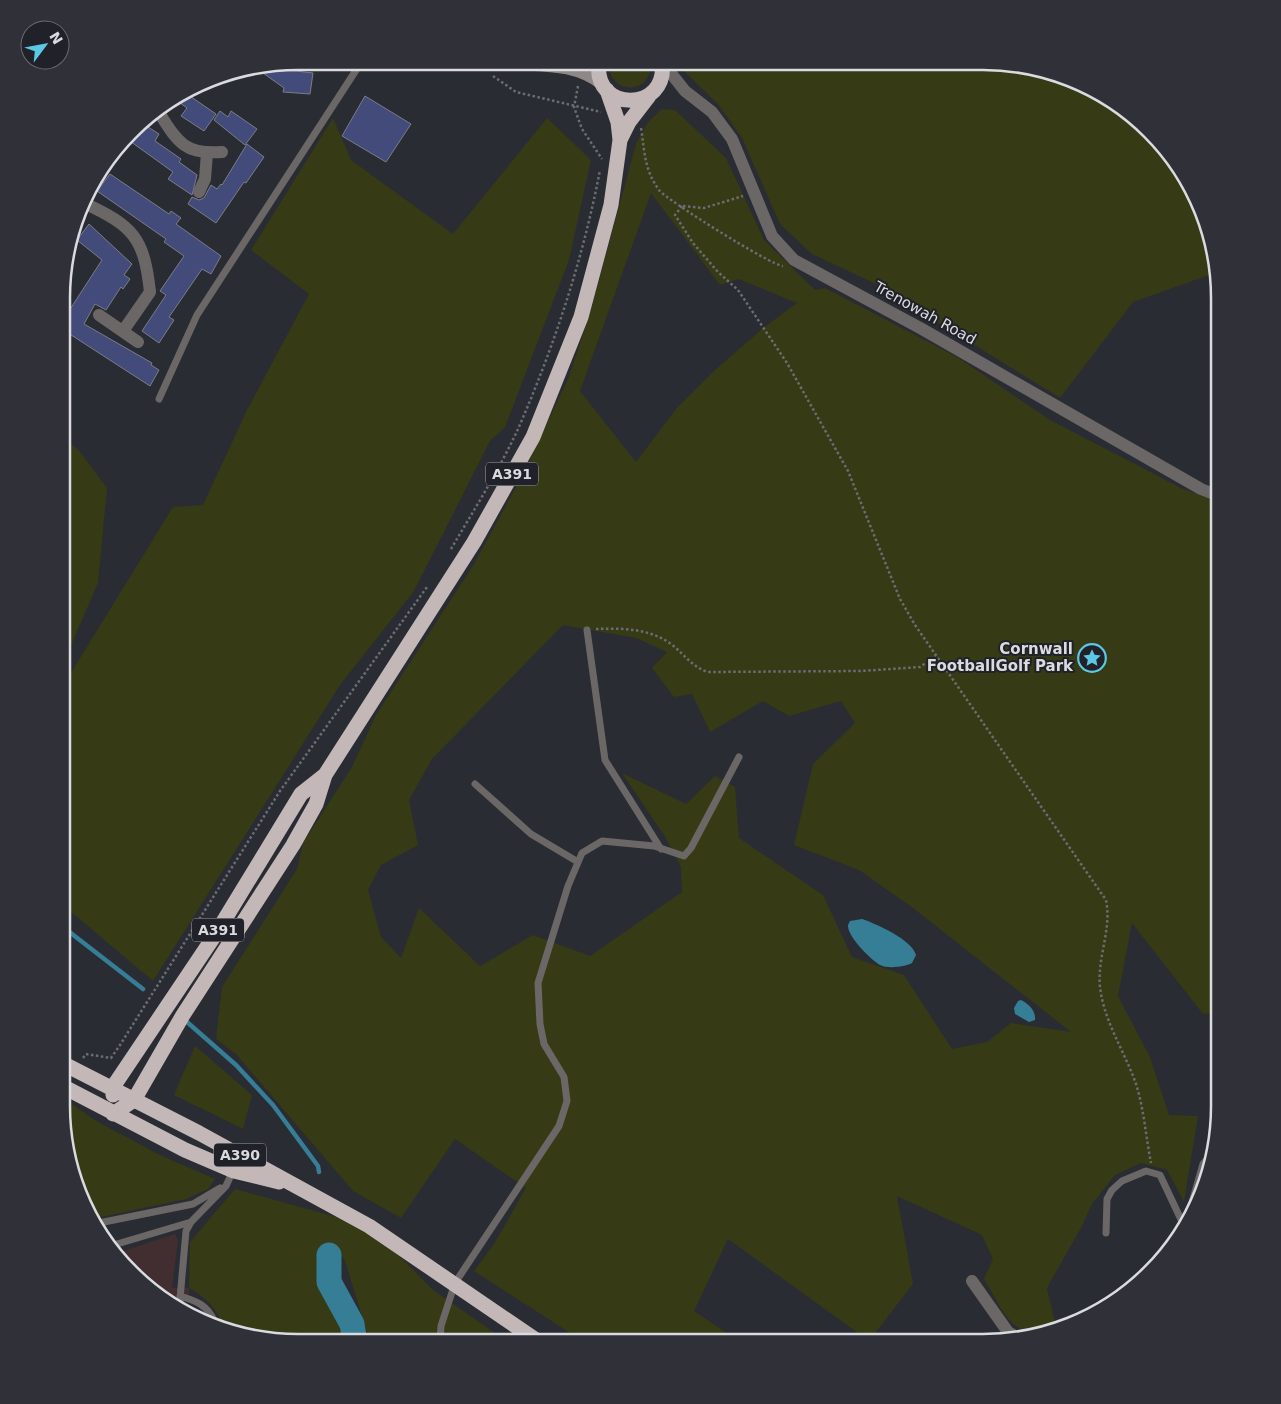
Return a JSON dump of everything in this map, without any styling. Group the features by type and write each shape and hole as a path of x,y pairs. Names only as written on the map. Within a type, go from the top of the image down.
{"highway":[{"path":"599,70 605,88 617,98 629,101 642,99 654,90"},
{"path":"623,117 654,90 661,78 662,70"},
{"name":"A391","path":"113,1114 134,1100 183,1015 293,845 316,804 325,775 474,542 533,437 581,317 611,205 623,117 605,88"},
{"name":"A391","path":"113,1087 217,932 301,794 325,775"},
{"name":"A390","path":"70,1067 113,1087 369,1226 528,1334"},
{"path":"113,1087 113,1114"},
{"name":"A390","path":"70,1090 113,1114 234,1171 302,1188"}],"street":[{"path":"584,70 605,88"},
{"name":"Trenowah Road","path":"668,70 685,91 712,112 732,138 772,236 794,260 931,334 1201,489 1211,493"},
{"name":"Trenowah Road","path":"654,90 665,86 685,91"},
{"path":"161,116 175,138 189,150 207,153 222,152"},
{"path":"199,192 205,179 207,153"},
{"path":"90,206 114,217 138,241 141,248 150,292 124,331"},
{"path":"98,315 138,342"},
{"path":"972,1281 1009,1333"}],"lane":[{"path":"159,399 197,315 356,70"},
{"path":"587,630 605,760 662,849"},
{"path":"440,1334 441,1326 455,1283 559,1126 567,1101 564,1077 544,1044 540,1024 538,983 568,886 582,853 602,841 662,849 684,856 691,848 739,757"},
{"path":"476,784 532,834 578,862"},
{"path":"179,1300 186,1232 191,1222 226,1186 240,1155"},
{"path":"1198,1183 1203,1164"},
{"path":"1106,1233 1107,1199 1112,1190 1122,1181 1146,1171 1160,1175 1181,1218"},
{"path":"102,1222 193,1204 226,1186"},
{"path":"117,1244 191,1222"},
{"path":"180,1296 201,1303 213,1318"}],"path":[{"path":"493,70 516,92 640,121 647,170 660,193 752,253 778,266 804,266"},
{"path":"451,550 517,431 568,298 602,157 582,129 574,107 580,70"},
{"path":"682,206 704,208 754,193"},
{"path":"682,206 675,215 682,227 718,272 738,290 788,363 828,432 848,471 900,599 935,656 1106,900 1108,912 1106,938 1099,965 1100,988 1105,1012 1137,1086 1153,1173"},
{"path":"70,1064 86,1054 111,1058 280,791 431,581"},
{"path":"587,630 624,627 644,632 663,640 700,670 708,672 861,671 920,666 935,656"}],"shaded area":[{"path":"175,1234 178,1240 172,1288 189,1288 188,1305 159,1287 137,1267 124,1251"}],"green space":[{"path":"610,70 649,70 645,81 638,86 630,88 622,86 615,81"},
{"path":"998,70 1027,74 1070,87 1110,108 1122,117 1144,137 1173,171 1194,211 1199,225 1207,254 1210,275 1133,302 1060,398 878,285 812,254 780,224 742,138 718,104 684,71"},
{"path":"662,109 675,110 726,158 764,240 815,290 825,288 957,357 1050,420 1181,488 1211,499 1211,1013 1203,1014 1132,923 1118,996 1150,1057 1169,1115 1198,1116 1184,1202 1167,1170 1141,1163 1115,1175 1092,1204 1081,1228 1047,1288 1055,1322 1025,1330 1011,1322 1004,1314 984,1279 993,1259 982,1235 897,1196 913,1284 874,1334 859,1334 728,1239 694,1311 728,1334 572,1334 474,1271 494,1244 526,1188 455,1139 401,1218 353,1191 236,1054 216,1039 222,987 297,869 303,843 352,767 376,715 474,564 521,478 569,377 591,310 636,144 648,122","holes":["651,193 720,285 739,279 797,303 763,328 714,371 676,409 636,462 580,391","563,625 636,638 667,652 652,668 674,697 692,694 710,732 763,701 789,716 841,701 855,723 813,764 794,845 859,870 913,908 1071,1032 1011,1023 987,1042 952,1049 904,975 852,957 823,895 739,838 735,787 715,776 686,804 622,773 664,835 681,867 682,892 590,956 533,935 480,966 419,908 401,958 381,937 368,890 381,865 418,845 409,800 432,759"]},
{"path":"333,118 351,160 453,234 547,118 591,160 569,260 505,427 490,441 414,591 340,685 153,981 70,911 70,674 173,507 203,505 247,410 309,294 251,250"},
{"path":"70,444 77,448 107,488 98,583 70,647"},
{"path":"195,1046 252,1095 243,1129 174,1095"},
{"path":"70,1103 96,1121 160,1155 215,1179 208,1189 186,1199 100,1217 87,1193 74,1150 70,1121"},
{"path":"235,1189 369,1226 433,1290 496,1334 368,1334 345,1261 333,1244 322,1247 321,1257 316,1262 342,1334 283,1334 254,1330 225,1322 221,1321 209,1303 189,1288 190,1242"}],"water":[{"path":"862,919 885,929 908,944 916,955 912,963 887,967 880,965 871,958 855,941 849,930 848,925 850,921"},
{"path":"1021,1000 1031,1008 1035,1020 1029,1022 1015,1014 1014,1008 1018,1001"}],"building":[{"path":"287,70 313,73 310,94 283,92 284,88 263,73"},
{"path":"365,96 411,124 386,162 342,136"},
{"path":"191,97 216,114 204,131 181,116 187,108 180,103"},
{"path":"220,111 228,117 231,111 257,129 245,145 214,120"},
{"path":"148,127 159,134 155,141 181,159 179,162 197,175 192,195 168,179 173,172 132,143"},
{"path":"247,144 264,157 216,223 188,204 192,197 199,200 204,198 211,185 217,189 222,185"},
{"path":"110,174 169,214 171,211 181,218 176,224 221,256 211,274 202,269 169,317 174,320 159,343 142,331 166,295 160,291 184,256 164,242 166,239 98,190"},
{"path":"89,224 132,264 124,275 130,279 123,289 121,287 106,310 95,304 84,324 152,363 151,365 159,370 150,386 70,334 70,309 102,260 78,240"}],"waterway":[{"path":"70,932 143,989"},
{"path":"187,1022 236,1065 273,1105 318,1166 319,1172"},
{"path":"329,1255 329,1282 352,1324 354,1334"}],"place":[{"name":"Cornwall FootballGolf Park","path":"1092,658"}]}
